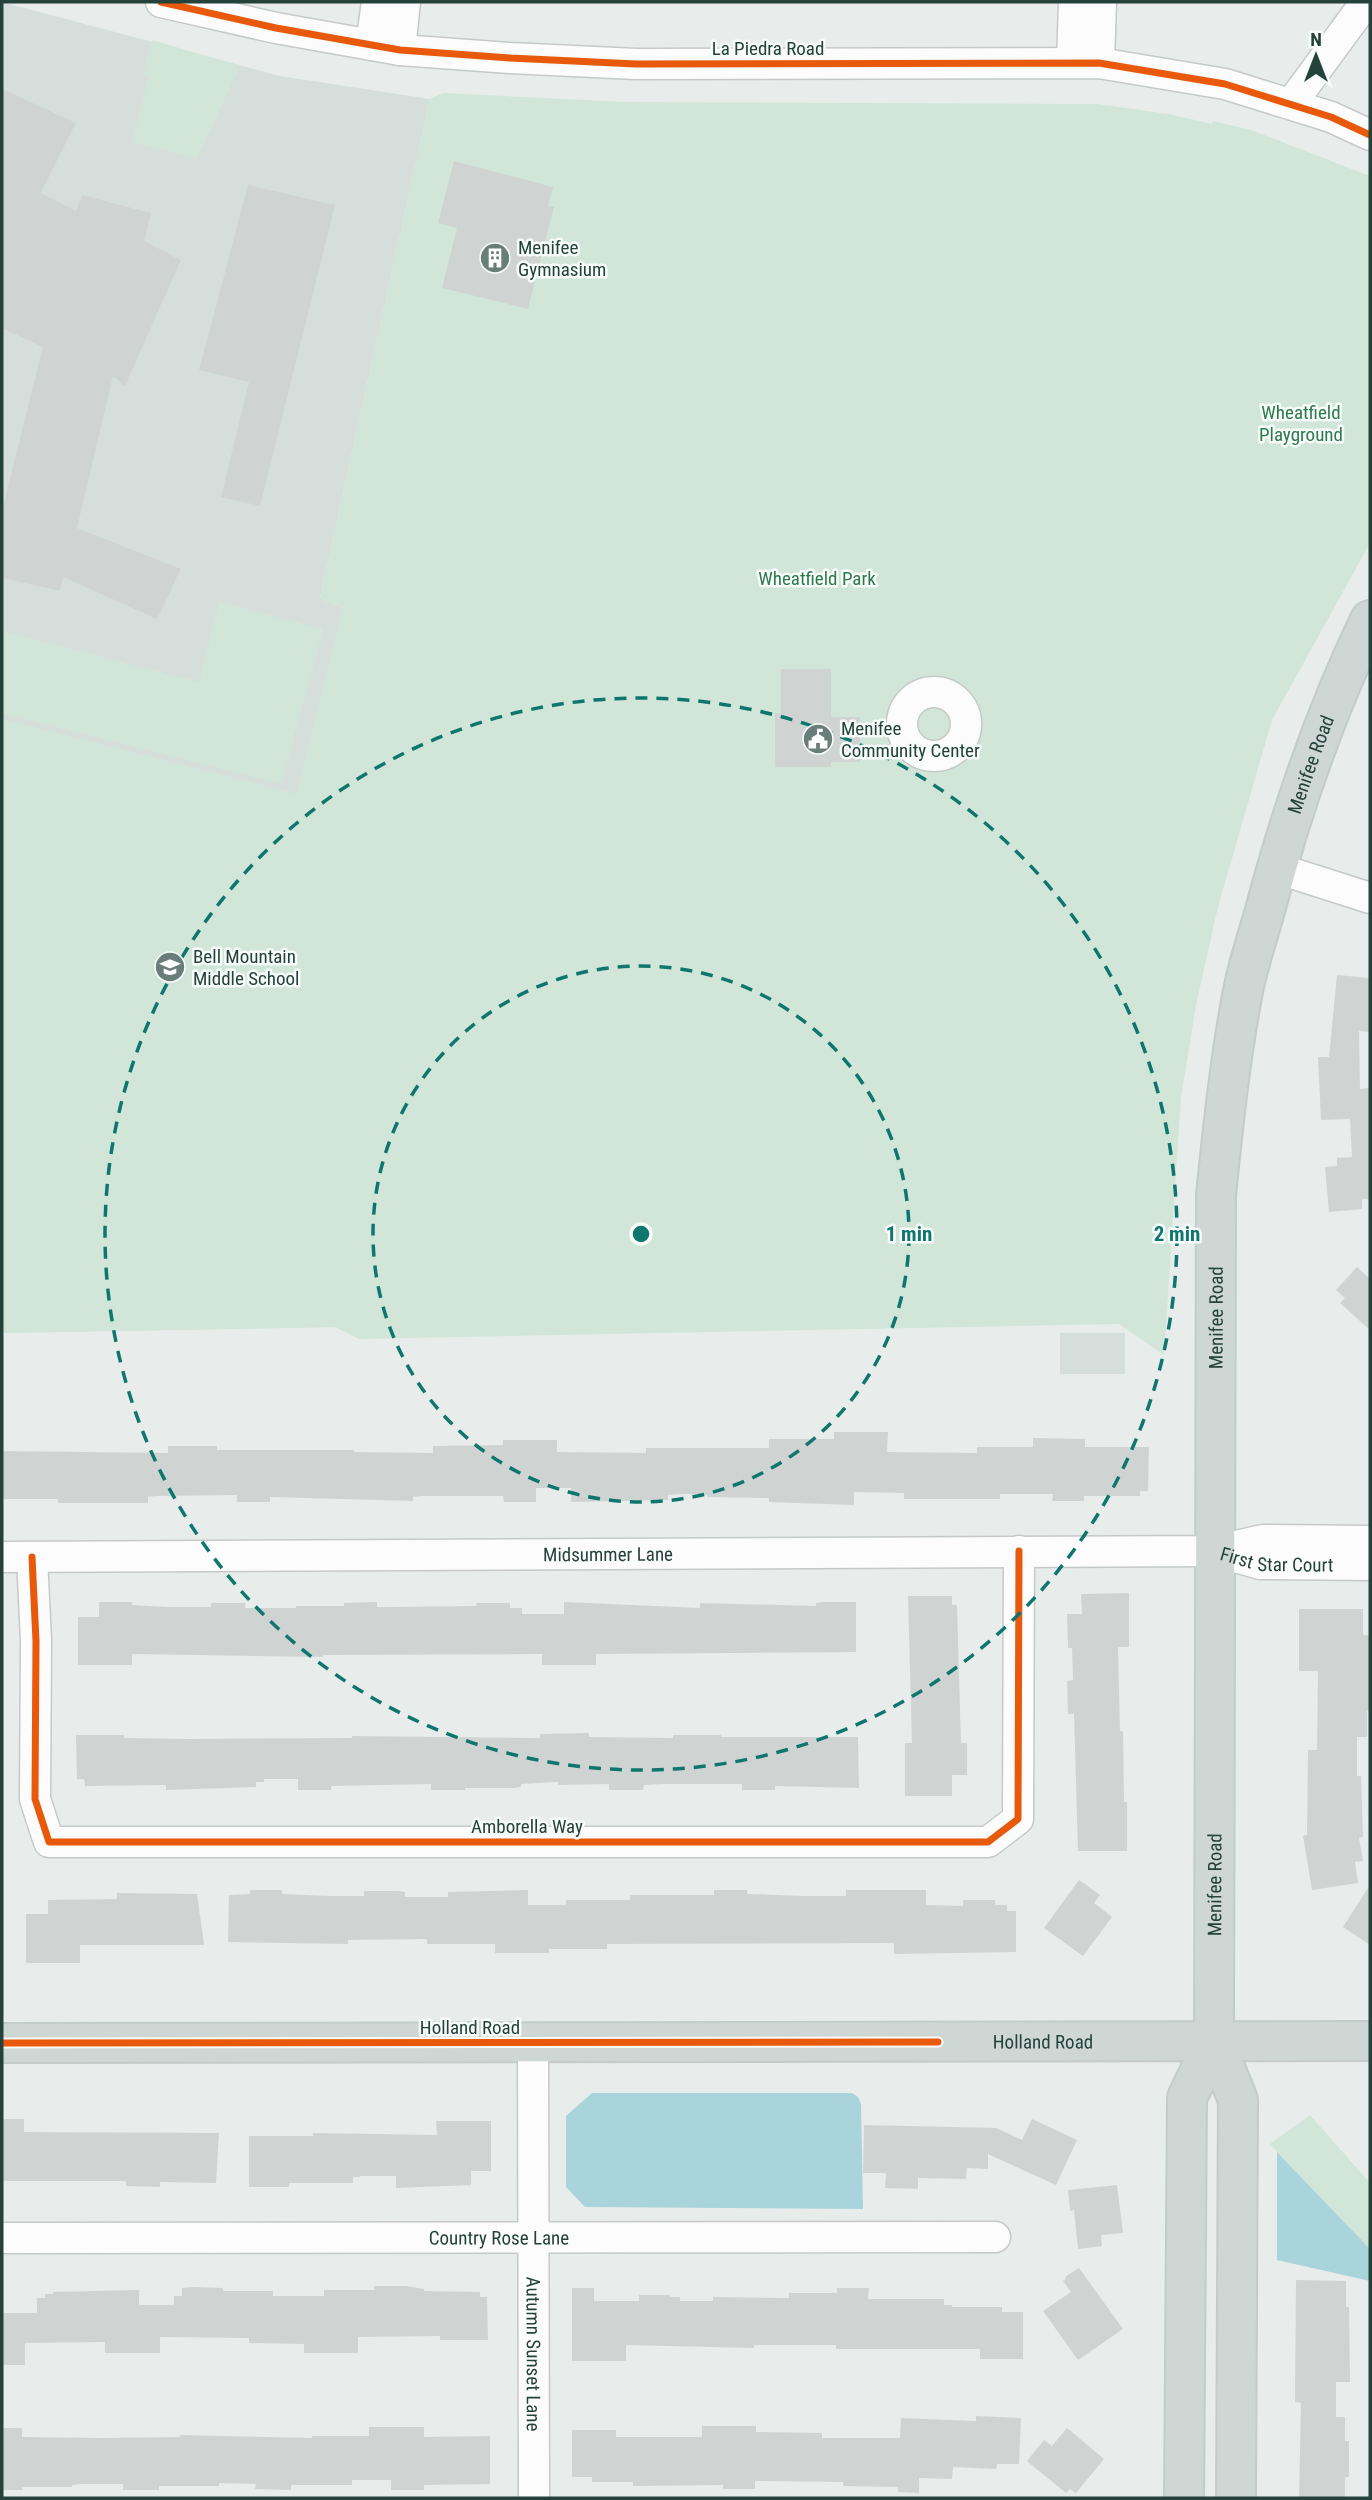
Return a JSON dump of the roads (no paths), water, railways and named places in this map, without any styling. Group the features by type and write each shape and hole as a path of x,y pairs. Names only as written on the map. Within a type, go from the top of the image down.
{"main road":[{"name":"Menifee Road","path":"1236,2498 1238,2100 1214,2041 1216,1195 1227,1081 1244,988 1276,867 1319,733 1370,620"},
{"name":"Menifee Road","path":"1184,2498 1187,2098 1214,2041"},
{"name":"Holland Road","path":"2,2043 1370,2041"}],"street":[{"name":"La Piedra Road","path":"161,2 276,28 400,50 524,59 636,64 1085,63 1225,84 1291,104 1370,135"},
{"path":"371,45 377,2"},
{"path":"400,50 405,2"},
{"path":"1074,2 1085,63"},
{"path":"1085,63 1101,2"},
{"path":"1291,104 1366,2"},
{"path":"1276,867 1370,898"},
{"name":"First Star Court","path":"1214,1551 1263,1540 1370,1541"},
{"name":"Amborella Way","path":"32,1557 36,1641 35,1799 49,1842 988,1842 1018,1819 1019,1551"},
{"name":"First Star Court","path":"1214,1551 1260,1564 1370,1565"},
{"name":"Midsummer Lane","path":"2,1557 1214,1551"},
{"name":"Autumn Sunset Lane","path":"533,2042 534,2498"},
{"name":"Country Rose Lane","path":"2,2238 995,2237"}],"water":[{"path":"592,2093 852,2093 858,2097 861,2104 863,2209 585,2207 566,2187 566,2116"},
{"path":"1277,2152 1370,2249 1370,2281 1277,2260"}],"place":[{"name":"Menifee Gymnasium","path":"495,258"},
{"name":"Menifee Community Center","path":"818,739"},
{"name":"Bell Mountain Middle School","path":"170,967"}],"park label":[{"name":"Wheatfield Playground","path":"1301,423"},
{"name":"Wheatfield Park","path":"817,578"}]}
